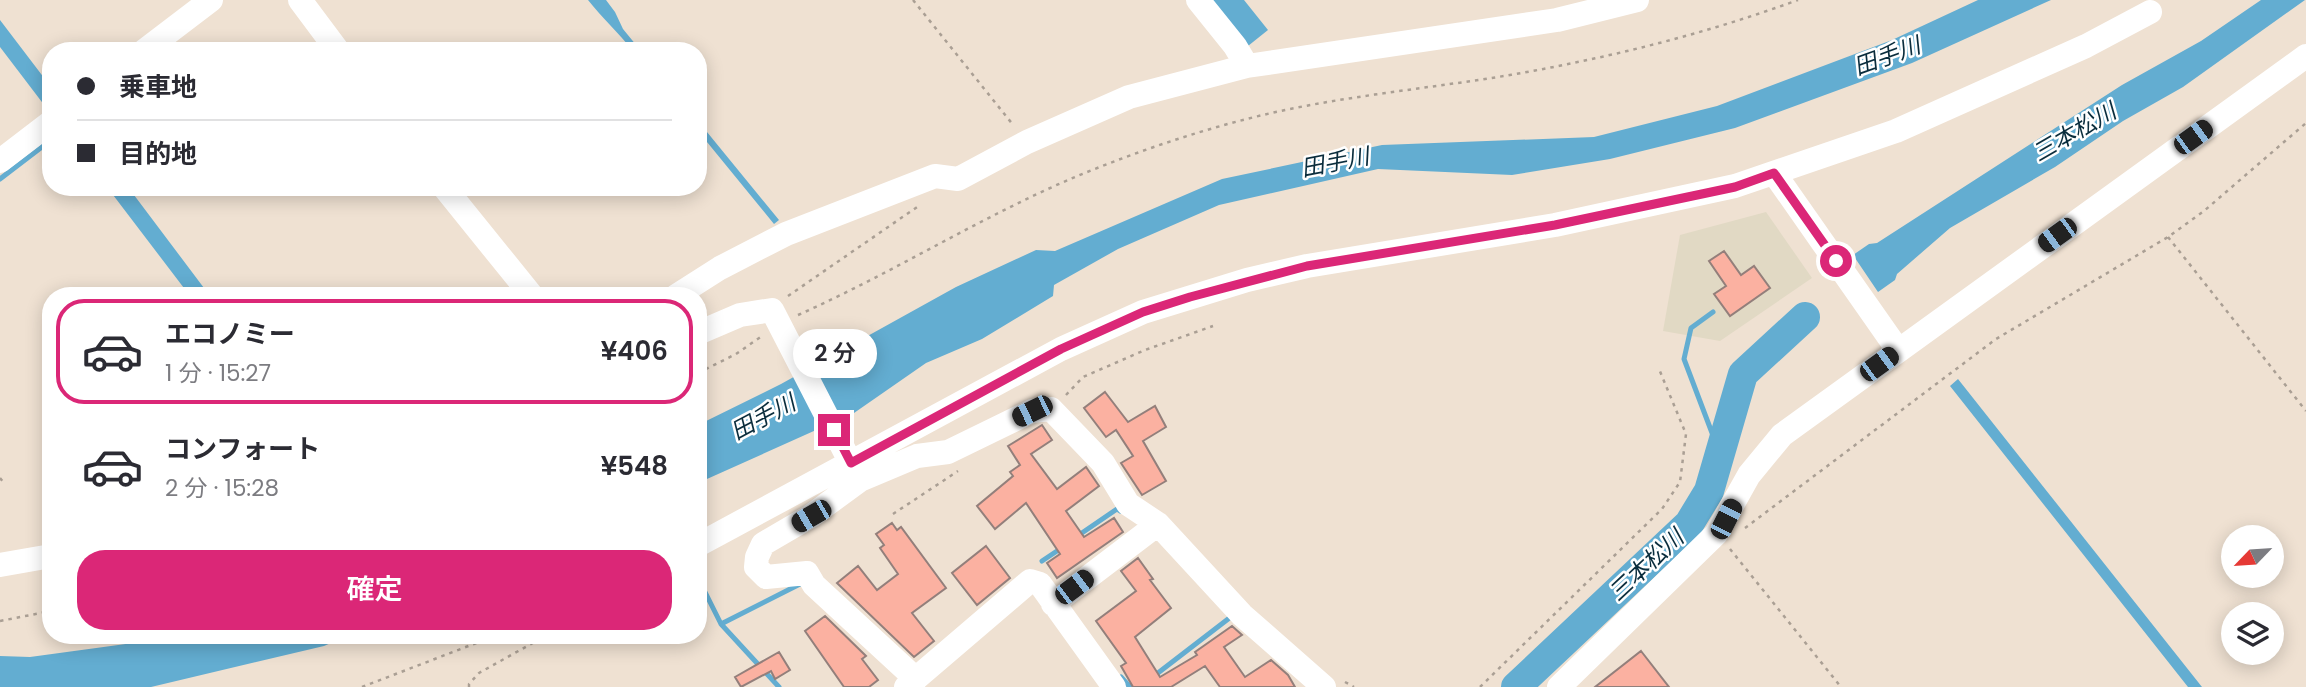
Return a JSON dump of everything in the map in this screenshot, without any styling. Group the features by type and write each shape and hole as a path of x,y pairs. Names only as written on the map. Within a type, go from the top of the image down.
{"street":[{"path":"156,42 211,0"},
{"path":"300,0 331,42"},
{"path":"1198,0 1235,46 1247,66"},
{"path":"690,287 720,268 786,234 934,176 958,179 1027,142 1129,97 1247,66 1552,10 1637,0"},
{"path":"707,540 852,466 1061,349 1143,312 1307,266 1555,225 1735,187 1896,131 2086,46 2150,12"},
{"path":"1559,687 1720,537 1749,475 1782,435 2306,56"},
{"path":"0,161 42,129"},
{"path":"1774,173 1898,350"},
{"path":"451,196 525,287"},
{"path":"707,328 740,314 779,323 852,466"},
{"path":"1114,687 1040,584 1030,580 911,683 814,585 807,573 766,577 757,568 757,557 763,544 811,516 852,466 948,452 1032,411 1051,409 1103,463 1128,503 1158,524 1242,615 1324,687"},
{"path":"1053,604 1158,524"},
{"path":"0,565 42,558"}],"path":[{"path":"912,0 1027,142"},
{"path":"707,368 736,354 779,323 839,296 978,223 1069,180 1155,148 1238,121 1326,101 1511,75 1620,53 1742,20 1798,0"},
{"path":"1841,687 1720,537 1739,532 1996,339 2168,237 2204,211 2306,122"},
{"path":"779,323 797,288 924,202"},
{"path":"2168,237 2306,411"},
{"path":"1480,687 1662,509 1680,482 1686,433 1659,369"},
{"path":"0,478 4,483"},
{"path":"0,621 42,613"},
{"path":"362,687 474,644"},
{"path":"469,687 478,673 531,644"}],"shaded area":[{"path":"1766,212 1812,278 1720,341 1663,331 1680,235"}],"water":[{"path":"588,0 606,0 634,42 625,42"},
{"path":"1210,0 1244,0 1268,30 1248,46"},
{"name":"田手川","path":"1978,0 2051,0 1912,63 1735,128 1610,159 1512,175 1378,169 1219,205 1118,249 1054,285 1053,296 982,339 926,363 854,413 707,479 707,421 781,384 956,287 1036,250 1055,251 1222,179 1382,145 1594,137 1717,106 1892,40"},
{"path":"2261,0 2305,0 2183,87 2123,121 2055,167 1950,228 1897,274 1895,280 1878,292 1853,255 1869,244 1877,243 2122,85 2201,41"},
{"path":"0,20 42,75 42,102 0,47"},
{"path":"707,132 779,220 774,224 707,142"},
{"path":"114,196 135,196 203,287 183,287"},
{"path":"1958,379 2202,687 2188,687 1950,386"},
{"path":"126,644 329,644 151,687 0,687 0,656 30,657"}],"building":[{"path":"1724,251 1741,275 1754,266 1770,288 1730,316 1714,294 1726,286 1709,261"},
{"path":"1105,392 1128,422 1155,406 1166,427 1143,441 1166,481 1142,495 1121,463 1133,456 1116,430 1106,437 1084,408"},
{"path":"1042,425 1052,440 1031,454 1057,489 1086,467 1099,486 1066,511 1084,537 1114,518 1123,532 1057,578 1047,563 1060,554 1026,503 995,529 977,506 1013,476 1010,472 1020,465 1008,446"},
{"path":"892,523 897,530 901,527 946,588 912,613 934,641 914,657 837,583 858,566 877,590 898,574 880,548 884,545 876,534"},
{"path":"986,546 1010,578 977,605 952,573"},
{"path":"1138,558 1153,579 1150,580 1171,608 1135,637 1160,677 1197,655 1195,652 1232,626 1242,635 1224,647 1245,677 1271,660 1288,675 1295,687 1220,687 1205,666 1171,687 1133,687 1121,666 1126,663 1096,621 1136,591 1121,571"},
{"path":"825,616 866,656 862,659 878,680 869,687 844,687 805,631"},
{"path":"1641,651 1669,687 1595,687"},
{"path":"779,652 790,670 775,679 771,671 741,687 735,677"}],"waterway":[{"path":"0,179 42,147"},
{"path":"1713,312 1691,328 1684,359 1720,454"},
{"name":"三本松川","path":"1516,687 1689,524 1709,491 1743,374 1805,317"},
{"path":"1076,537 1117,509 1120,511"},
{"path":"1042,561 1063,547"},
{"path":"721,624 800,584"},
{"path":"707,596 721,624 779,687"},
{"path":"1154,676 1232,616"},
{"path":"1121,677 1130,687"}],"route":[{"path":"834,430 851,463 1061,349 1143,312 1190,297 1307,266 1555,225 1735,187 1774,173 1836,261"}]}
